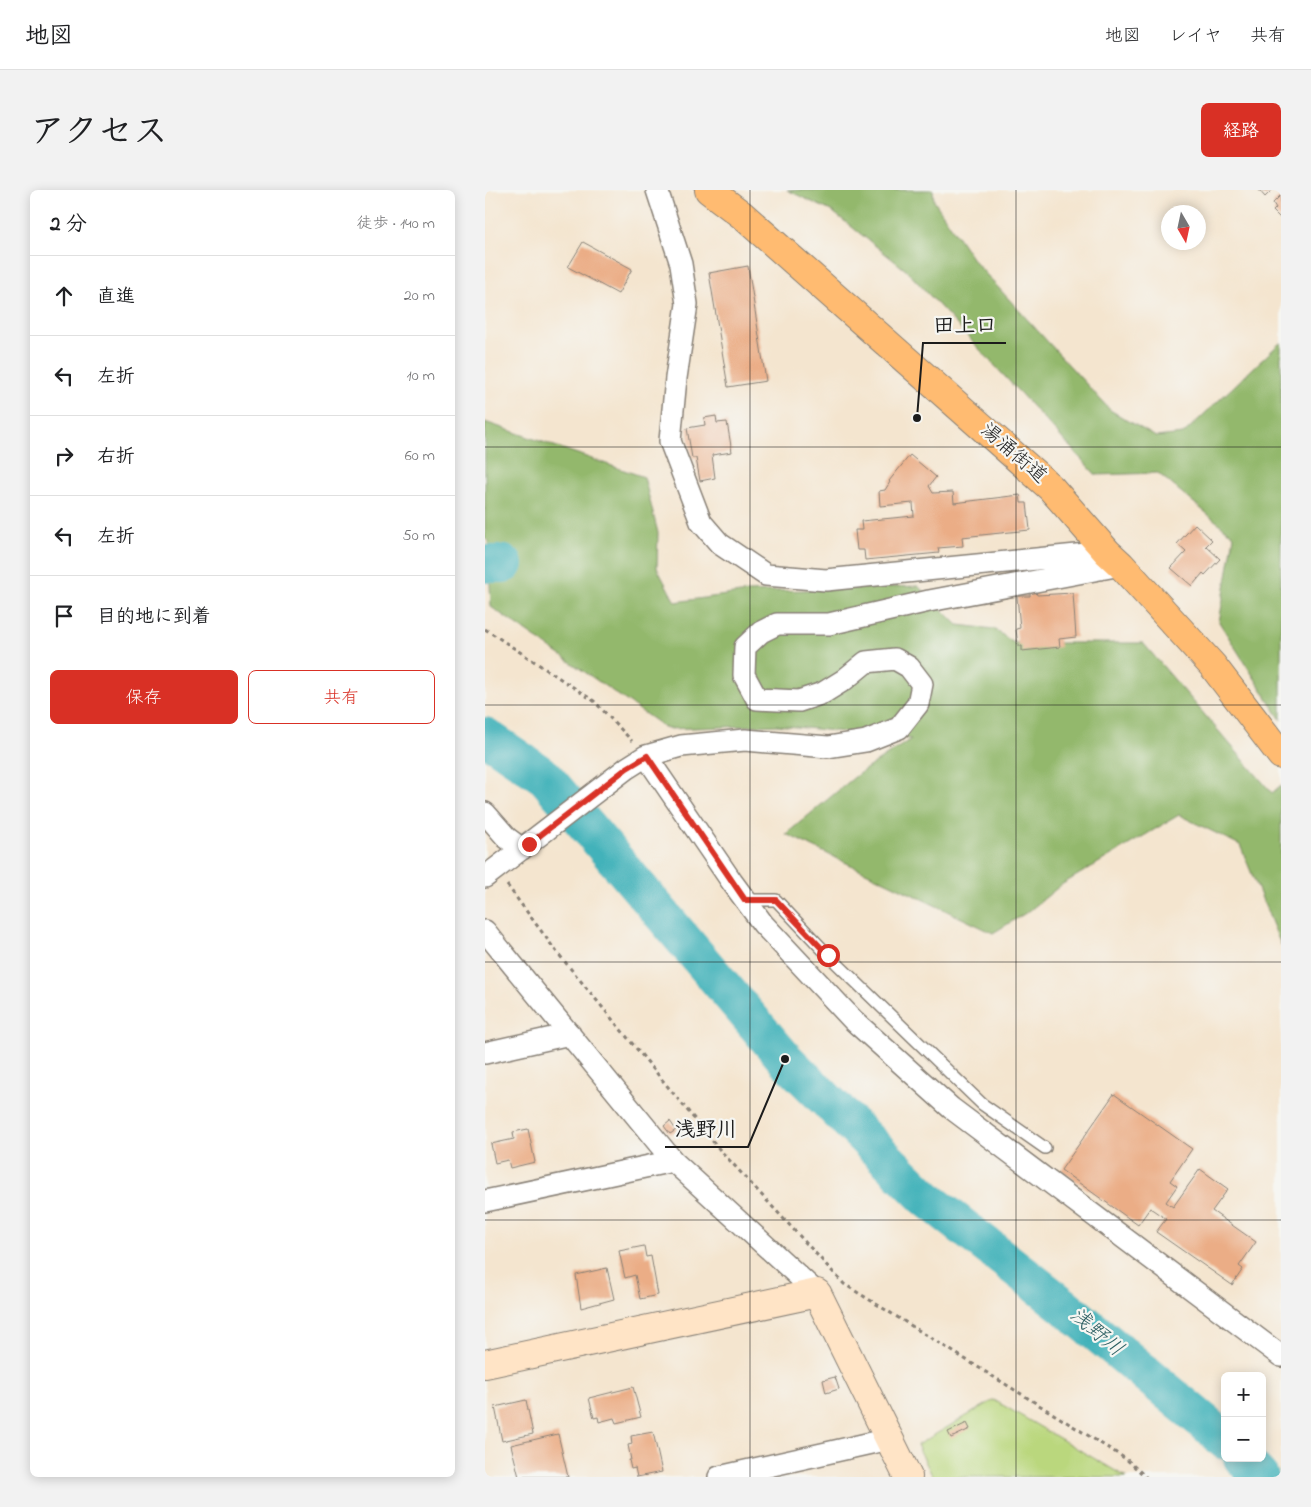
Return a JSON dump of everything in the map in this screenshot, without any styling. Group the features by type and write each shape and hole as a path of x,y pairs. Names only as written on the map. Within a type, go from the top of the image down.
{"main road":[{"name":"湯涌街道","path":"709,190 742,215 1051,488 1213,666 1281,755"}],"street":[{"path":"657,190 681,264 687,304 676,378 670,441 701,522 719,544 766,575 826,580 1114,558"},
{"path":"490,873 627,768 647,756 681,746 745,740 828,747 866,741 899,728 918,704 922,684 909,667 895,658 866,662 844,680 823,693 799,701 757,699 744,675 745,647 761,632 777,624 829,624 1114,558"},
{"path":"647,756 763,924 853,1020 951,1108 1281,1356"},
{"path":"485,813 507,838 526,846"},
{"path":"485,931 673,1161 817,1293 908,1477"},
{"path":"485,1053 570,1034"},
{"path":"485,1201 673,1161"},
{"path":"485,1364 817,1293"},
{"path":"729,1476 889,1439"}],"lane":[{"path":"745,900 776,900 842,969 983,1104 1045,1148"}],"path":[{"path":"485,629 594,701 647,756"},
{"path":"490,873 720,1150 844,1284 1126,1458 1146,1477"}],"green space":[{"path":"787,190 933,190 934,201 974,261 1110,410 1156,437 1183,434 1281,342 1281,720 1219,622 1234,536 1158,473 1096,475 907,271 833,212"},
{"path":"485,422 644,477 658,533 657,568 675,602 748,592 918,586 958,625 994,629 1014,643 1143,643 1272,793 1281,785 1281,945 1240,845 1179,815 1061,885 1029,911 993,933 786,834 857,775 911,739 777,725 667,729 491,607 488,541 485,538"},
{"path":"994,1400 1126,1477 933,1477 917,1445"}],"building":[{"path":"1259,190 1272,190 1265,197"},
{"path":"1281,195 1281,219 1273,211 1276,208 1273,203"},
{"path":"583,242 632,269 618,294 568,267"},
{"path":"748,266 766,381 728,387 709,273"},
{"path":"716,416 717,423 727,422 732,452 712,455 715,478 700,481 696,458 692,458 687,428 705,425 704,418"},
{"path":"910,455 936,477 929,486 933,493 953,492 954,503 1020,495 1021,503 1027,503 1030,530 962,537 963,546 938,548 939,553 865,560 864,550 857,550 855,530 862,530 861,521 914,516 913,503 880,506 879,491 885,490 889,481"},
{"path":"1195,524 1212,540 1206,546 1220,559 1205,575 1203,573 1192,586 1171,568 1186,552 1177,544"},
{"path":"1030,592 1036,592 1037,595 1073,593 1076,637 1059,639 1060,647 1022,651 1022,646 1018,646 1016,629 1020,628 1017,596 1030,596"},
{"path":"1114,1094 1192,1149 1170,1181 1177,1186 1166,1202 1173,1207 1200,1169 1228,1189 1212,1211 1256,1242 1239,1266 1243,1269 1232,1285 1156,1232 1166,1219 1150,1208 1138,1225 1061,1170"},
{"path":"670,1121 676,1130 670,1134 664,1126"},
{"path":"528,1129 535,1162 510,1168 508,1160 495,1163 491,1144 514,1139 513,1132"},
{"path":"644,1246 646,1257 651,1256 658,1295 640,1299 635,1275 625,1278 619,1251"},
{"path":"607,1268 614,1299 581,1308 576,1275"},
{"path":"835,1377 839,1389 826,1393 823,1380"},
{"path":"633,1387 641,1417 616,1423 614,1418 599,1422 598,1417 594,1418 589,1398"},
{"path":"526,1400 533,1434 502,1441 495,1407"},
{"path":"967,1423 970,1429 951,1438 948,1432"},
{"path":"653,1432 662,1472 637,1477 635,1468 631,1469 629,1460 631,1460 628,1445 632,1444 631,1436"},
{"path":"558,1434 568,1477 519,1477 511,1445"}],"waterway":[{"path":"485,564 504,564"},
{"name":"浅野川","path":"485,736 545,777 785,1059 926,1198 1064,1306 1221,1437"},
{"name":"浅野川","path":"1246,1462 1260,1477"}],"place":[{"name":"田上口","path":"917,418"},
{"name":"浅野川","path":"785,1059"}],"route":[{"path":"529,844 627,768 647,756 745,900 776,900 828,955"}]}
